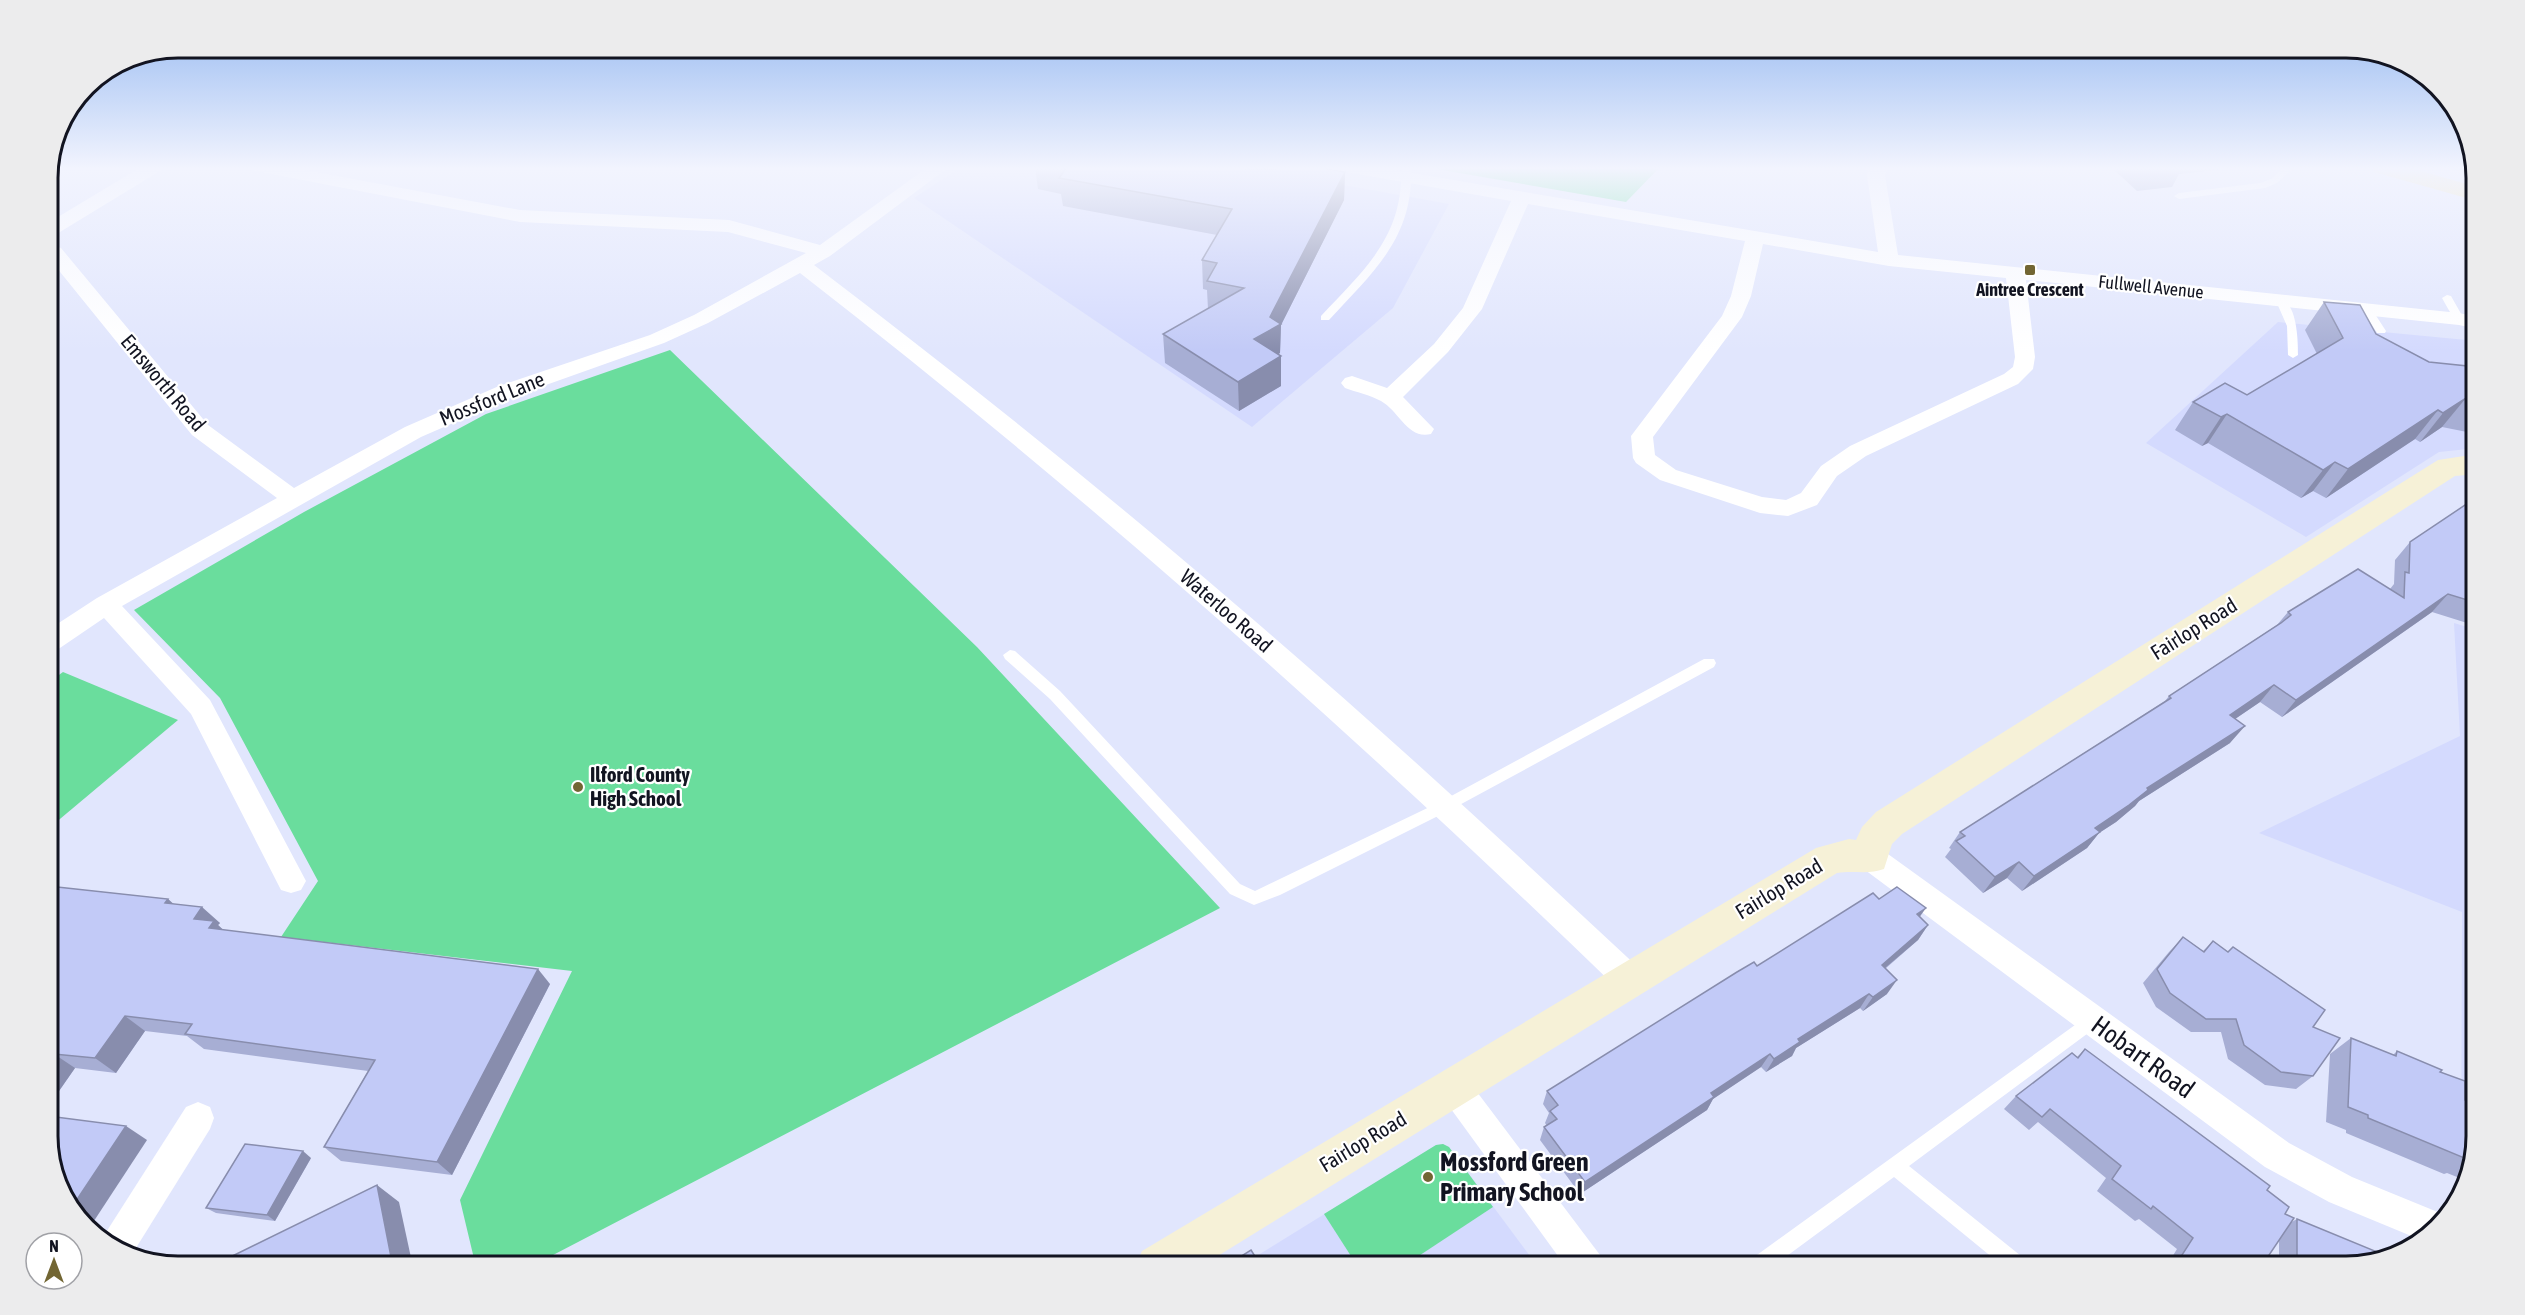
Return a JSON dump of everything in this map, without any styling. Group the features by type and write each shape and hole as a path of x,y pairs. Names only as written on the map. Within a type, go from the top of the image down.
{"street":[{"path":"738,228 823,252"},
{"name":"Mossford Lane","path":"59,636 106,604 413,432 507,391 657,339 701,319 802,265 856,228"},
{"path":"1390,397 1441,348 1472,309 1508,228"},
{"name":"Fullwell Avenue","path":"1700,228 1889,260 2466,320"},
{"path":"1884,228 1889,260"},
{"path":"1755,238 1741,296 1732,317 1642,436 1644,458 1668,476 1760,505 1788,508 1809,499 1829,471 1858,451 2011,379 2023,369 2025,357 2015,273"},
{"name":"Emsworth Road","path":"59,258 200,430 293,499"},
{"name":"Waterloo Road","path":"802,265 942,371 1057,466 1447,805 1630,980"},
{"path":"1352,383 1390,397 1424,429"},
{"name":"Fairlop Road","path":"1176,1256 1829,859 1849,855 1871,858 1875,838 1888,823 2448,467 2466,465"},
{"path":"106,604 201,707 291,881"},
{"name":"Hobart Road","path":"1871,858 2277,1155 2341,1190 2428,1225"},
{"path":"1454,1087 1580,1256"},
{"path":"120,1241 198,1118"}],"lane":[{"path":"1324,318 1382,255 1396,228"},
{"path":"2447,298 2466,315"},
{"path":"2281,301 2292,326 2293,355"},
{"path":"2367,310 2380,331"},
{"path":"1010,655 1054,695 1235,889 1254,898 1275,890 1447,805 1709,663"},
{"path":"1772,1256 2093,1020"},
{"path":"1895,1166 2005,1256"}],"shaded area":[{"path":"959,228 1436,228 1393,308 1252,427"},
{"path":"2278,322 2466,340 2466,449 2439,452 2306,537 2146,443"},
{"path":"2454,623 2466,627 2466,1145 2461,1171 2462,912 2259,833 2460,736"},
{"name":"Mossford Green Primary School","path":"1443,1144 1449,1147 1530,1256 1257,1256 1436,1145"}],"green space":[{"name":"Ilford County High School","path":"670,350 977,647 1220,908 551,1256 473,1256 460,1200 572,971 281,937 318,881 220,698 134,610 304,512 486,414"},
{"path":"63,672 178,720 59,820 59,675"},
{"path":"1443,1144 1449,1147 1493,1207 1419,1256 1351,1256 1324,1214 1436,1145"}],"building":[{"path":"1221,228 1316,228 1270,317 1281,324 1254,339 1281,356 1238,382 1163,334 1244,288 1207,281 1217,263 1202,260"},
{"path":"2324,302 2360,305 2376,334 2429,362 2466,366 2466,398 2443,413 2438,410 2348,469 2335,462 2323,470 2227,414 2221,417 2193,402 2225,383 2247,395 2343,338"},
{"path":"2466,504 2466,600 2448,594 2296,700 2274,685 2230,715 2245,726 2147,788 2148,790 2129,805 2095,828 2100,832 2034,876 2019,862 1995,877 1956,841 1965,836 1960,832 2171,698 2169,696 2281,623 2291,615 2288,612 2358,569 2404,598 2405,572 2409,573 2410,542"},
{"path":"59,887 168,899 165,903 202,907 194,919 214,921 209,928 538,969 437,1162 324,1147 375,1060 185,1034 192,1024 125,1016 95,1058 59,1054"},
{"path":"1897,887 1926,908 1917,914 1928,925 1882,965 1897,980 1873,997 1869,994 1798,1039 1800,1042 1774,1059 1770,1054 1711,1093 1714,1097 1585,1182 1544,1127 1557,1119 1550,1111 1558,1105 1547,1091 1754,962 1757,966 1873,893 1879,899"},
{"path":"2183,937 2204,952 2213,941 2228,952 2233,947 2325,1010 2313,1027 2340,1038 2313,1076 2281,1072 2244,1045 2236,1019 2206,1019 2170,993 2157,969"},
{"path":"2351,1038 2396,1056 2397,1051 2442,1070 2440,1072 2465,1081 2464,1158 2368,1118 2368,1115 2348,1107"},
{"path":"2085,1049 2270,1186 2267,1190 2289,1207 2285,1214 2294,1218 2268,1256 2181,1256 2193,1238 2153,1206 2151,1209 2112,1179 2121,1166 2050,1109 2042,1117 2016,1096 2072,1053 2078,1058"},
{"path":"59,1117 126,1126 77,1200 71,1190 61,1160"},
{"path":"245,1144 303,1151 267,1215 206,1208"},
{"path":"377,1185 391,1256 232,1256"},
{"path":"2297,1219 2377,1252 2347,1256 2297,1256"},
{"path":"1251,1250 1255,1256 1241,1256"}],"place":[{"name":"Aintree Crescent","path":"2030,270"},
{"name":"Ilford County High School","path":"578,787"},
{"name":"Mossford Green Primary School","path":"1428,1177"}]}
